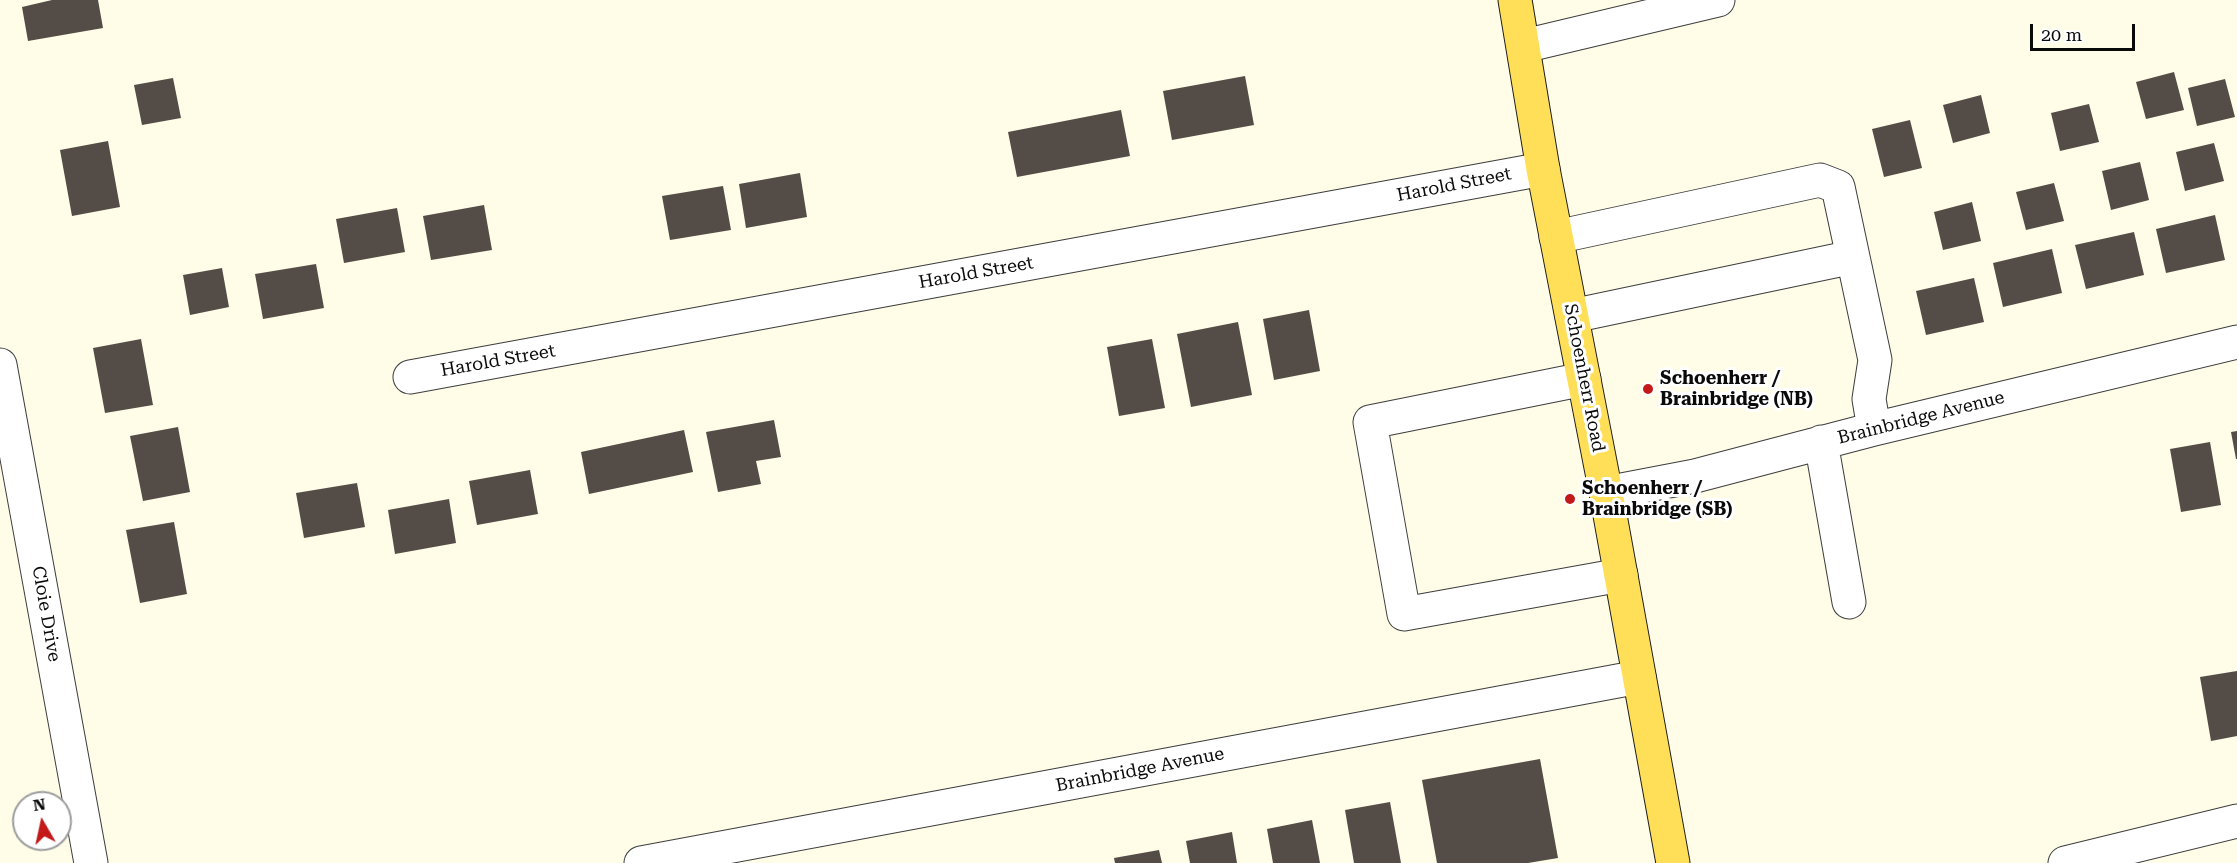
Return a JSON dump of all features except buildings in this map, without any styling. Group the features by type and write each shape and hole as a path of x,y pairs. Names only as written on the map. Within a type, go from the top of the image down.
{"main road":[{"name":"Schoenherr Road","path":"1515,0 1543,169 1606,494 1673,863"}],"street":[{"path":"1524,46 1718,0"},
{"name":"Harold Street","path":"410,377 1543,169"},
{"path":"1556,237 1820,180 1838,187 1875,360 1869,399 1874,429"},
{"path":"1572,316 1853,257"},
{"name":"Brainbridge Avenue","path":"1606,494 1695,476 1821,442 2237,342"},
{"name":"Cloie Drive","path":"0,365 91,863"},
{"path":"1584,379 1370,422 1404,614 1620,575"},
{"path":"1821,442 1849,602"},
{"name":"Brainbridge Avenue","path":"641,863 1639,677"},
{"path":"2065,863 2237,821"}],"place":[{"name":"Schoenherr / Brainbridge (NB)","path":"1648,389"},
{"name":"Schoenherr / Brainbridge (SB)","path":"1570,499"}]}
